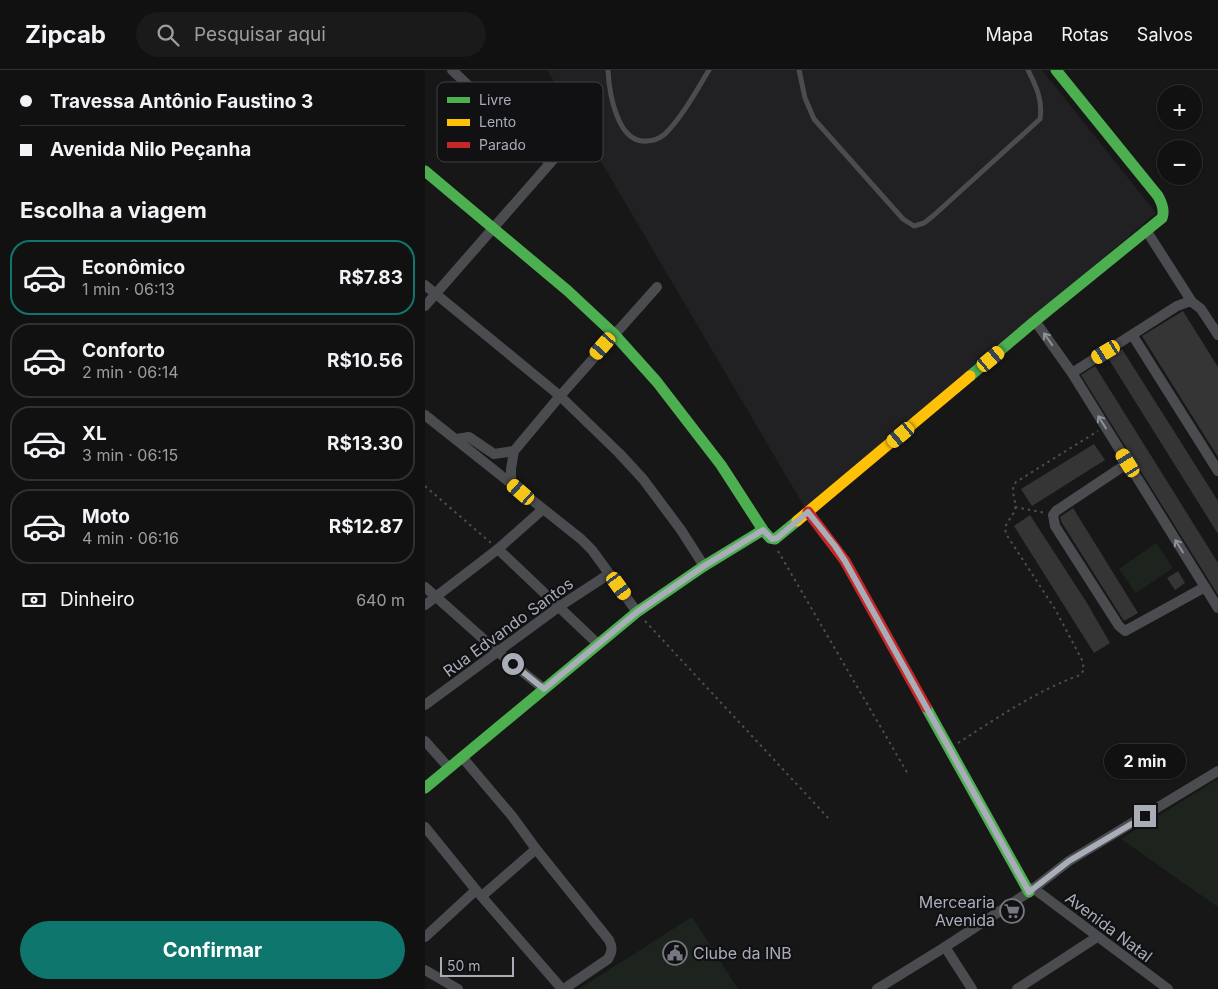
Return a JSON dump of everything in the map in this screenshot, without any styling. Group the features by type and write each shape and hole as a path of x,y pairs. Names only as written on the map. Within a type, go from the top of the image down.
{"street":[{"path":"452,70 465,82"},
{"path":"425,171 568,291 614,334 657,382 721,465 767,534 777,538 1035,321 1162,218 1164,214 1163,204 1056,70"},
{"path":"425,306 550,162"},
{"path":"1146,230 1193,302 1201,309 1218,335"},
{"path":"425,285 560,396 619,453 643,480 681,530 704,566"},
{"path":"511,483 514,451 614,334 657,287"},
{"path":"1072,373 1133,336 1177,306 1193,302"},
{"path":"1035,321 1072,373 1218,608"},
{"path":"1133,336 1218,471"},
{"path":"425,416 581,539 637,612"},
{"path":"456,439 469,437 494,454 514,451"},
{"path":"1128,463 1056,511 1053,516 1055,526 1122,630 1127,631 1205,587"},
{"path":"425,605 498,550 542,510"},
{"path":"808,512 845,561 1031,890"},
{"path":"425,788 637,612 704,566 767,534"},
{"path":"498,550 560,606 598,644"},
{"name":"Rua Edvando Santos","path":"425,706 560,606 609,574"},
{"path":"425,586 498,652 544,689"},
{"path":"425,740 449,768"},
{"path":"425,827 479,893 563,989 608,959 612,950 609,940 512,816 462,757"},
{"path":"877,989 1031,890 1069,861 1218,771"},
{"path":"425,937 536,849"},
{"name":"Avenida Natal","path":"1031,890 1164,988"},
{"path":"1017,989 1097,937"},
{"path":"945,947 972,989"},
{"path":"425,970 453,988"}],"lane":[{"path":"608,70 609,85 623,128 640,142 651,141 663,135 679,118 709,70"},
{"path":"799,70 805,98 814,119 903,219 914,226 925,223 1039,119 1042,108 1041,100 1027,70"}],"path":[{"path":"949,748 1042,691 1081,676 1084,670 1082,660 1055,609 1005,532 1005,525 1012,516 1015,507 1012,491 1016,482 1105,427"},
{"path":"425,486 498,550"},
{"path":"1015,507 1053,516"},
{"path":"767,534 908,774"},
{"path":"637,612 831,821"}],"shaded area":[{"path":"547,70 1042,70 1156,213 808,513 601,162 603,162 603,82 554,82"},
{"path":"1156,543 1173,568 1136,593 1119,569"},
{"path":"1218,779 1218,907 1121,839"},
{"name":"Clube da INB","path":"692,917 738,989 579,989"}],"building":[{"path":"1183,311 1218,367 1218,457 1142,336"},
{"path":"1122,349 1218,501 1218,534 1108,358"},
{"path":"1095,366 1218,563 1218,595 1081,375"},
{"path":"1094,444 1105,460 1032,506 1021,489"},
{"path":"1073,508 1138,613 1124,621 1062,523 1060,517"},
{"path":"1030,515 1087,603 1110,643 1094,653 1014,526"},
{"path":"1178,571 1185,583 1175,590 1167,578"}],"traffic: fast":[{"path":"970,376 1162,218 1163,215 1163,207 1158,196 1056,70"},
{"path":"425,171 568,291 614,334 657,382 721,465 770,538 775,539 797,521"},
{"path":"425,788 637,612 704,566 763,530"},
{"path":"926,707 1029,892"}],"traffic: slow":[{"path":"797,521 970,376"}],"traffic: jam":[{"path":"808,512 845,561 926,707"}],"place":[{"name":"Mercearia Avenida","path":"1012,911"},
{"name":"Clube da INB","path":"675,953"}],"route":[{"path":"513,664 544,689 637,612 704,566 763,530 770,538 777,538 808,512 845,561 1029,892 1069,861 1145,816"}]}
